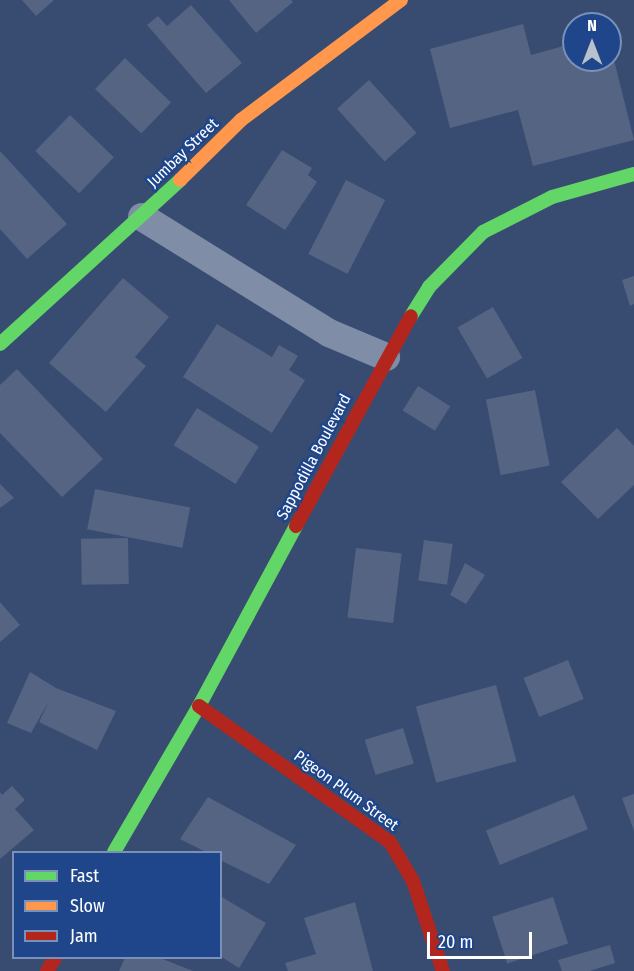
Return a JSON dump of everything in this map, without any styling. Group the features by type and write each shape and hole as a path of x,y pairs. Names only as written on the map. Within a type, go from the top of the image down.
{"street":[{"name":"Jumbay Street","path":"0,344 142,217 241,120 401,0"},
{"name":"Sappodilla Boulevard","path":"115,851 199,706 386,357 429,287 483,232 552,197 634,174"},
{"path":"142,217 329,333 386,357"},
{"name":"Pigeon Plum Street","path":"199,706 390,842 413,881 443,971"}],"building":[{"path":"22,0 54,0 36,16"},
{"path":"229,0 291,0 293,2 256,33"},
{"path":"191,5 242,63 206,93 147,25 158,16 167,26"},
{"path":"523,24 531,55 562,46 562,72 617,72 634,140 533,166 518,110 450,128 430,49"},
{"path":"125,58 171,102 141,133 95,89"},
{"path":"369,80 417,133 385,162 337,109"},
{"path":"70,115 114,157 79,193 35,151"},
{"path":"282,150 312,168 308,175 317,182 285,230 246,205"},
{"path":"0,151 67,224 27,259 0,229"},
{"path":"346,180 385,200 348,274 308,254"},
{"path":"634,276 634,304 630,306 622,280"},
{"path":"123,278 169,317 135,357 146,366 106,412 49,363"},
{"path":"493,307 522,358 487,379 457,328"},
{"path":"217,324 272,357 279,345 298,356 289,370 305,380 272,433 183,377"},
{"path":"17,369 103,459 62,497 0,433 0,385"},
{"path":"418,386 450,406 435,431 403,411"},
{"path":"535,390 550,466 501,475 486,400"},
{"path":"197,408 259,447 236,484 174,445"},
{"path":"617,428 634,446 634,485 598,519 561,482"},
{"path":"0,484 14,498 0,508"},
{"path":"95,489 190,508 182,548 87,529"},
{"path":"128,538 129,584 82,585 81,539"},
{"path":"424,540 453,544 447,585 418,581"},
{"path":"356,548 402,554 393,623 347,617"},
{"path":"465,563 485,575 466,604 450,595"},
{"path":"0,602 20,625 0,642"},
{"path":"568,660 584,699 539,717 523,678"},
{"path":"30,672 56,688 116,711 97,750 39,722 49,701 31,733 7,723"},
{"path":"496,685 516,761 436,783 416,706"},
{"path":"403,728 414,763 376,775 365,740"},
{"path":"12,786 25,800 15,809 34,830 0,859 0,792 2,795"},
{"path":"634,794 634,831 622,798"},
{"path":"574,795 588,829 500,865 486,831"},
{"path":"208,797 296,845 269,884 222,861 222,851 204,851 180,839"},
{"path":"222,897 266,923 239,968 222,957"},
{"path":"553,897 568,944 507,963 492,917"},
{"path":"355,902 373,971 288,971 285,963 316,954 304,918"},
{"path":"610,945 615,963 590,971 562,971 558,960"},
{"path":"125,959 163,959 193,971 119,971"}],"traffic: fast":[{"path":"411,316 429,287 483,232 552,197 634,174"},
{"path":"0,344 180,180"},
{"path":"115,851 199,706 296,526"}],"traffic: slow":[{"path":"180,180 241,120 401,0"}],"traffic: jam":[{"path":"296,526 411,316"},
{"path":"199,706 390,842 413,881 443,971"},
{"path":"47,971 54,959"}]}
